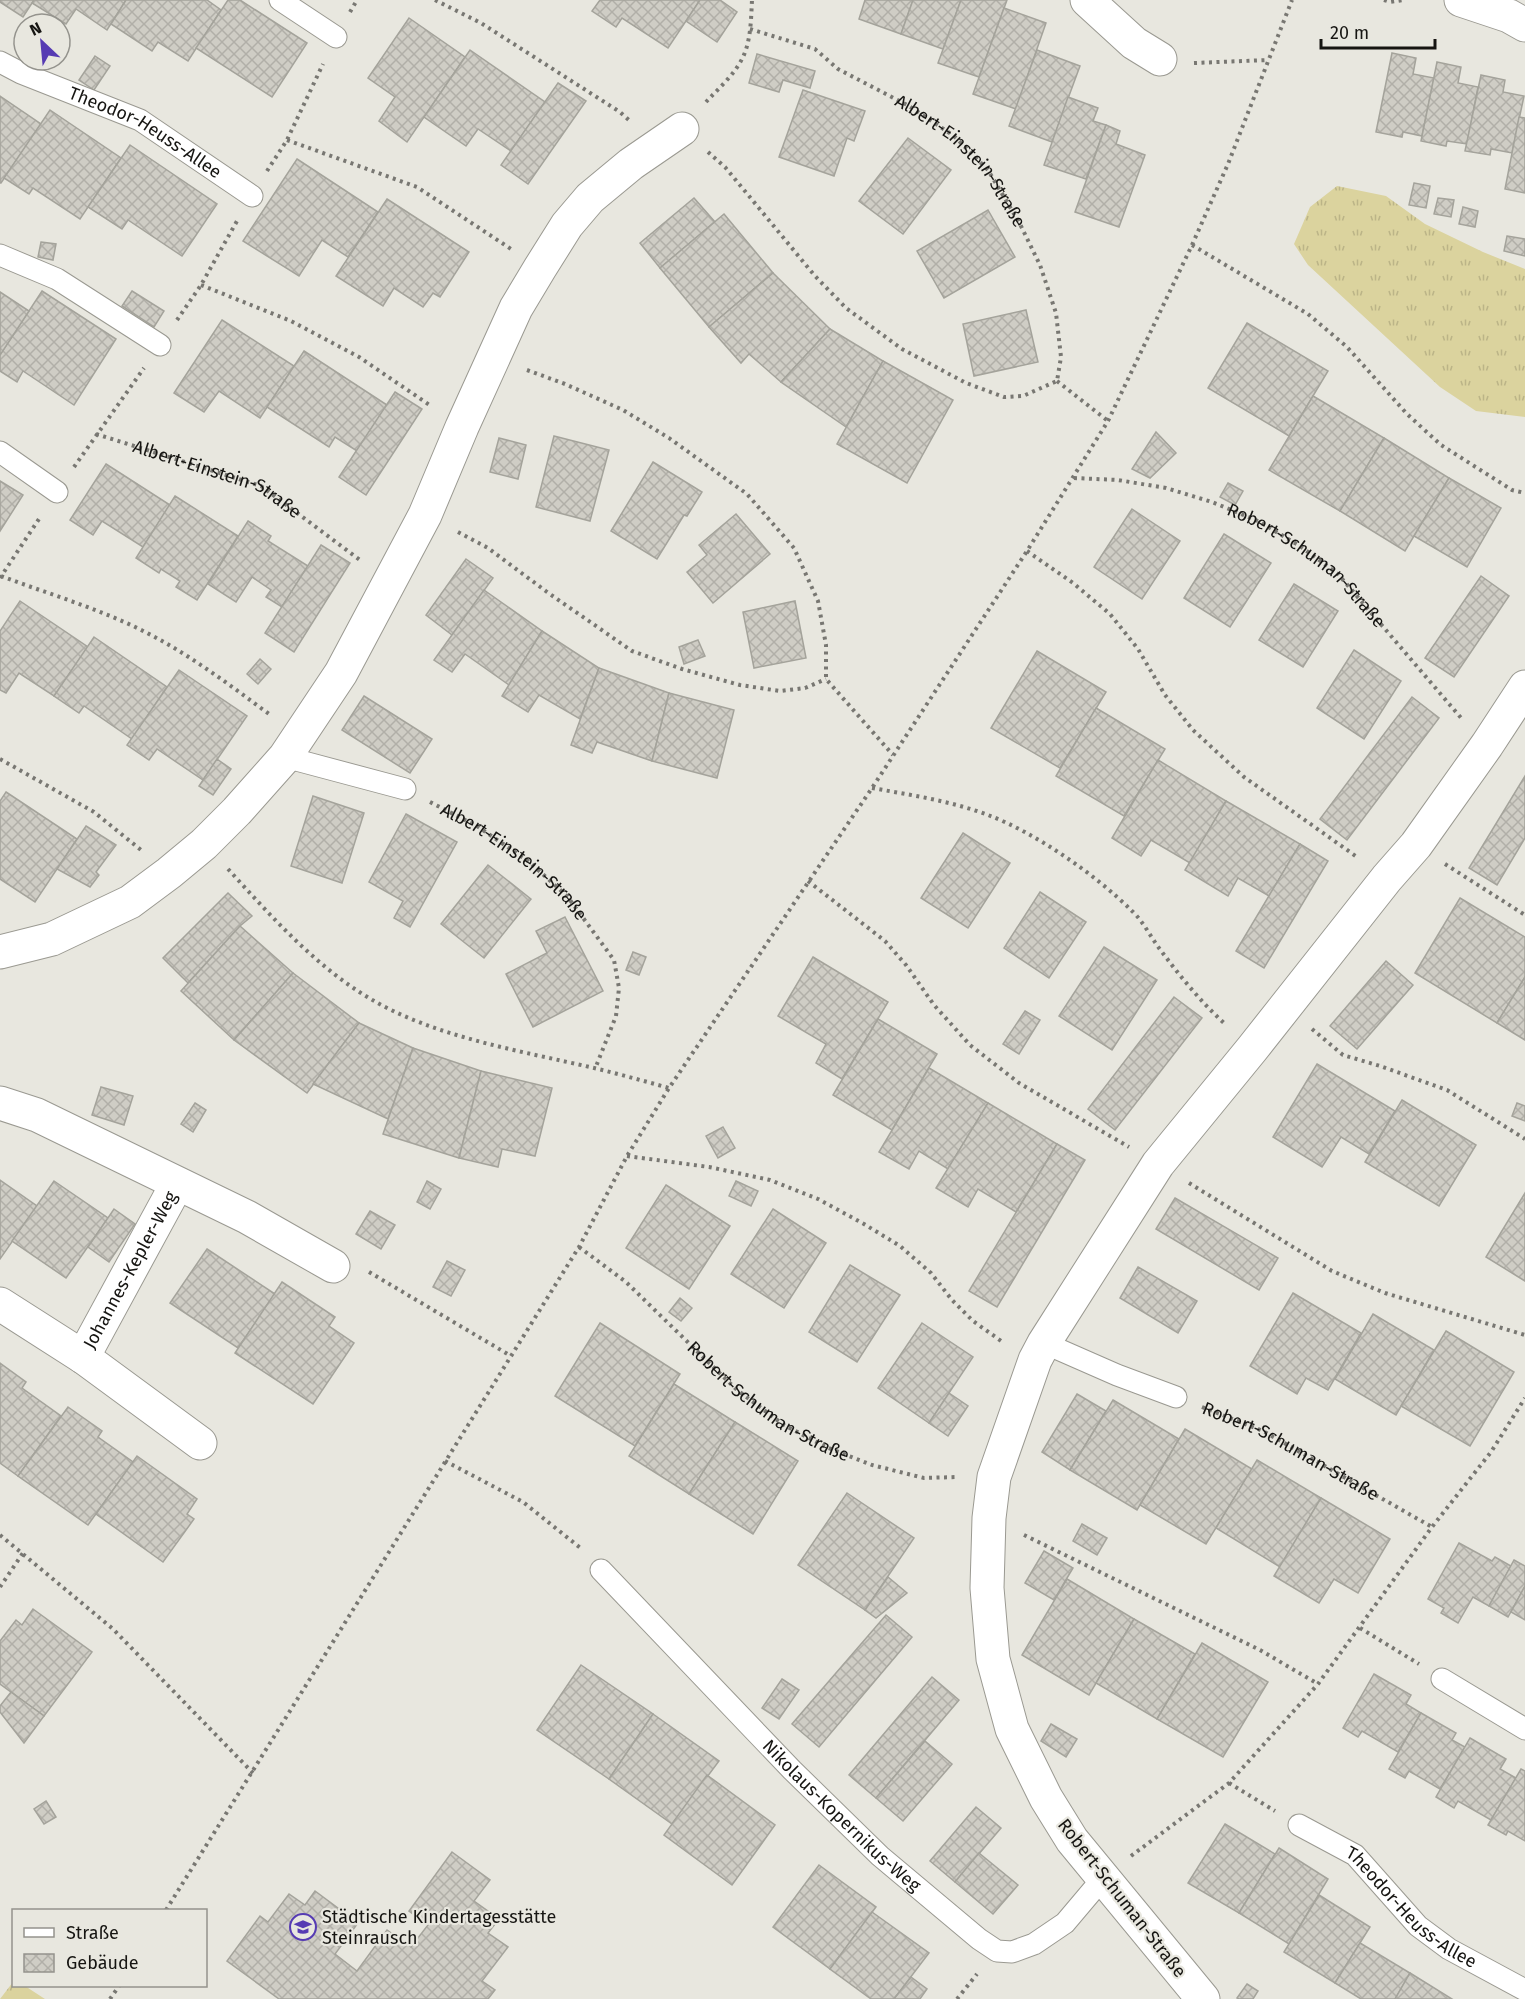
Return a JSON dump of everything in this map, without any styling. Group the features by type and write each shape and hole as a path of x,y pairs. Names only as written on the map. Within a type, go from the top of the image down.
{"street":[{"path":"1087,0 1134,43 1160,59"},
{"path":"1461,0 1509,16 1525,25"},
{"path":"0,952 52,939 130,902 204,844 292,746 341,673 425,515 516,308 540,268 567,225 590,198 631,164 669,137"},
{"name":"Robert-Schuman-Straße","path":"1203,1999 1072,1840 1056,1815 1012,1729 993,1659 987,1588 989,1518 994,1477 1039,1351 1158,1164 1416,845 1525,687"},
{"name":"Johannes-Kepler-Weg","path":"0,1103 37,1115 247,1217 333,1266"},
{"name":"Johannes-Kepler-Weg","path":"83,1357 177,1184"},
{"name":"Johannes-Kepler-Weg","path":"0,1304 83,1357 200,1443"}],"lane":[{"path":"280,0 336,37"},
{"name":"Theodor-Heuss-Allee","path":"0,62 21,73 140,120 252,196"},
{"path":"0,255 57,279 160,345"},
{"path":"0,452 57,492"},
{"path":"292,746 405,789"},
{"path":"1039,1351 1117,1375 1176,1397"},
{"name":"Nikolaus-Kopernikus-Weg","path":"601,1570 792,1770 880,1856 979,1939 997,1951 1012,1952 1034,1944 1065,1923 1103,1878"},
{"path":"1442,1679 1525,1729"},
{"name":"Theodor-Heuss-Allee","path":"1299,1825 1355,1855 1418,1926 1449,1948 1525,1990"}],"path":[{"path":"292,746 189,656 150,634 108,616 1,577 96,434 201,285 287,140 336,37 357,0"},
{"path":"435,0 480,22 620,112 725,167 814,276 846,308 902,349 966,383 1004,397 1023,396 1057,381 1108,421"},
{"path":"669,137 734,71 744,56 750,29 752,0"},
{"path":"167,1909 579,1247 627,1156 669,1088 872,788 1074,478 1108,421 1228,164 1292,0"},
{"path":"1384,0 1390,2 1403,0"},
{"name":"Albert-Einstein-Straße","path":"750,29 815,49 838,69 909,106 954,136 988,170 1020,224 1040,265 1056,314 1061,357 1057,381"},
{"path":"1160,59 1195,63 1268,60"},
{"path":"287,140 417,187 540,268"},
{"path":"1192,245 1308,314 1347,347 1407,414 1441,445 1512,490 1525,493"},
{"path":"201,285 291,321 359,357 462,427"},
{"path":"493,358 565,384 623,410 669,438 747,494 794,548 818,601 826,645 826,679 893,755"},
{"name":"Albert-Einstein-Straße","path":"96,434 261,486 390,582"},
{"name":"Robert-Schuman-Straße","path":"1074,478 1118,480 1166,488 1212,502 1258,521 1300,546 1338,574 1451,707 1487,745"},
{"path":"425,515 488,548 632,651 682,669 740,685 780,691 805,688 826,679"},
{"path":"1027,550 1073,583 1110,614 1138,649 1165,695 1193,730 1244,777 1387,878"},
{"path":"0,759 94,812 169,873"},
{"path":"872,788 942,801 987,814 1025,831 1058,853 1134,912 1180,976 1207,1008 1252,1049"},
{"name":"Albert-Einstein-Straße","path":"405,789 477,826 528,861 567,896 614,960 619,988 616,1016 595,1069"},
{"path":"204,844 280,926 329,970 370,998 421,1022 500,1048 669,1088"},
{"path":"1416,845 1525,915"},
{"path":"808,881 885,941 906,965 934,1005 970,1045 1019,1083 1158,1164 1332,1271 1385,1293 1525,1335"},
{"path":"1285,1006 1343,1055 1380,1065 1447,1090 1525,1139"},
{"path":"627,1156 710,1167 770,1180 818,1199 900,1246 931,1273 952,1300 973,1321 1000,1341 1039,1351"},
{"name":"Robert-Schuman-Straße","path":"579,1247 626,1282 737,1390 784,1425 826,1447 872,1465 924,1478 994,1477"},
{"path":"333,1266 362,1268 511,1356"},
{"name":"Robert-Schuman-Straße","path":"1176,1397 1263,1431 1432,1527"},
{"path":"1103,1878 1229,1783 1318,1684 1432,1527 1491,1452 1525,1398"},
{"path":"445,1461 523,1502 583,1550 601,1570"},
{"path":"989,1518 1260,1650 1318,1684"},
{"path":"0,1535 113,1629 253,1773"},
{"path":"0,1587 23,1553"},
{"path":"1360,1628 1442,1679"},
{"path":"1229,1783 1299,1825"}],"green space":[{"path":"1337,186 1386,196 1425,224 1525,269 1525,417 1476,411 1440,387 1308,265 1294,244 1310,207"},
{"path":"12,1983 12,1987 27,1987 45,1999 0,1999"}],"building":[{"path":"0,0 34,0 26,12 15,12"},
{"path":"34,0 126,0 107,30 76,9 72,15 72,12 47,12 32,3"},
{"path":"126,0 207,0 221,10 188,61 158,42 152,51 111,24"},
{"path":"228,0 240,0 307,43 272,97 196,48"},
{"path":"600,0 700,0 668,48 622,18 616,27 592,11"},
{"path":"700,0 720,0 737,12 717,42 686,21"},
{"path":"865,0 913,0 901,34 859,19"},
{"path":"913,0 961,0 943,49 901,34"},
{"path":"961,0 1007,0 979,77 938,63"},
{"path":"1004,8 1046,23 1016,109 973,94"},
{"path":"409,18 465,57 407,142 379,121 395,97 368,78"},
{"path":"470,50 545,102 511,151 478,129 466,146 424,117"},
{"path":"1037,50 1080,66 1052,142 1009,126"},
{"path":"1392,53 1416,58 1413,74 1434,78 1422,136 1403,132 1402,137 1376,132"},
{"path":"757,54 815,71 810,88 783,80 779,92 749,83"},
{"path":"95,56 110,66 94,90 79,80"},
{"path":"1437,62 1461,67 1458,83 1478,87 1467,144 1447,141 1446,146 1421,141"},
{"path":"1481,75 1505,80 1503,92 1524,96 1512,153 1491,149 1490,155 1465,151"},
{"path":"558,83 586,101 528,184 501,165"},
{"path":"803,90 865,111 854,141 847,138 834,176 779,157"},
{"path":"0,96 41,124 1,183 0,183"},
{"path":"1068,97 1098,108 1093,121 1106,125 1086,179 1044,165"},
{"path":"50,110 121,158 80,219 33,188 29,194 4,178"},
{"path":"1519,117 1525,118 1525,193 1505,189"},
{"path":"1106,125 1120,131 1116,144 1145,155 1119,227 1075,212"},
{"path":"908,138 951,170 903,234 859,201"},
{"path":"130,145 217,204 182,256 128,220 122,229 88,207"},
{"path":"297,159 378,212 348,257 322,240 299,276 243,241"},
{"path":"1414,183 1430,186 1426,208 1409,205"},
{"path":"694,198 715,222 660,268 640,243"},
{"path":"1438,198 1454,200 1451,217 1434,214"},
{"path":"387,199 469,252 440,297 433,293 423,307 394,288 383,306 336,276"},
{"path":"1463,207 1478,211 1475,227 1459,224"},
{"path":"988,210 1015,257 944,298 917,251"},
{"path":"724,214 773,273 709,327 660,268"},
{"path":"1507,236 1525,239 1525,256 1504,251"},
{"path":"41,242 56,244 53,260 38,257"},
{"path":"773,273 830,329 781,382 749,354 741,363 709,327"},
{"path":"42,291 116,339 74,405 23,371 17,382 0,371 0,355"},
{"path":"132,291 164,311 154,327 122,306"},
{"path":"0,292 29,311 0,355"},
{"path":"1026,310 1038,362 974,376 963,324"},
{"path":"222,320 294,366 260,418 219,391 204,412 174,393"},
{"path":"1247,323 1328,371 1289,436 1208,388"},
{"path":"830,329 883,361 846,427 781,382"},
{"path":"304,351 387,405 357,451 335,437 329,447 267,407"},
{"path":"883,361 953,400 907,483 837,444"},
{"path":"395,392 422,409 366,495 339,477"},
{"path":"1313,396 1384,438 1340,511 1269,470"},
{"path":"1156,432 1176,453 1150,478 1132,469"},
{"path":"554,436 609,450 590,521 536,507"},
{"path":"499,438 526,445 518,479 490,472"},
{"path":"1384,438 1449,478 1405,551 1340,511"},
{"path":"653,462 702,492 687,516 684,515 657,559 611,531"},
{"path":"106,464 170,505 143,547 102,521 93,535 70,520"},
{"path":"1449,478 1501,508 1467,567 1414,536"},
{"path":"0,481 23,495 0,531"},
{"path":"1228,483 1243,491 1235,505 1220,497"},
{"path":"175,496 238,536 197,600 176,587 180,581 161,569 159,573 136,558"},
{"path":"1132,509 1180,541 1142,599 1094,567"},
{"path":"736,514 770,554 713,603 687,572 707,555 699,545"},
{"path":"248,521 271,536 268,541 308,566 282,607 266,597 271,590 252,577 236,602 208,584"},
{"path":"1224,534 1271,563 1230,627 1184,598"},
{"path":"321,545 350,563 294,652 265,633"},
{"path":"466,559 493,578 452,635 426,615"},
{"path":"1481,576 1509,596 1454,677 1425,658"},
{"path":"1294,584 1338,611 1303,667 1259,640"},
{"path":"484,590 542,631 509,685 465,654 452,672 434,660"},
{"path":"20,601 88,647 54,696 19,673 6,693 0,690 0,631"},
{"path":"795,601 806,658 754,668 743,612"},
{"path":"542,631 599,668 580,719 539,695 528,712 502,696"},
{"path":"94,637 167,687 132,739 84,706 79,713 54,696"},
{"path":"698,640 705,656 684,664 679,647"},
{"path":"1354,650 1401,681 1364,739 1317,708"},
{"path":"1037,651 1106,692 1060,768 991,728"},
{"path":"260,659 271,669 258,684 247,674"},
{"path":"599,668 669,693 652,761 597,742 592,753 571,745"},
{"path":"179,670 247,716 203,780 157,749 149,760 127,745"},
{"path":"669,693 734,710 717,778 652,761"},
{"path":"364,696 432,739 410,773 342,730"},
{"path":"1412,697 1439,718 1347,840 1320,819"},
{"path":"1096,708 1165,749 1124,816 1056,776"},
{"path":"217,759 231,769 213,795 199,786"},
{"path":"1158,760 1226,801 1190,863 1151,840 1141,856 1112,838"},
{"path":"1525,776 1525,838 1497,885 1469,868"},
{"path":"6,792 77,839 35,902 0,879 0,801"},
{"path":"313,796 364,813 342,883 291,866"},
{"path":"1226,801 1300,844 1269,896 1238,878 1228,896 1185,870"},
{"path":"406,814 457,842 410,927 394,918 403,901 369,882"},
{"path":"86,826 116,845 96,872 99,875 90,887 57,869"},
{"path":"963,833 1010,863 968,928 921,898"},
{"path":"1300,844 1328,861 1264,968 1236,951"},
{"path":"488,865 531,899 484,958 441,924"},
{"path":"1040,892 1086,922 1049,978 1004,948"},
{"path":"228,893 252,916 188,983 163,958"},
{"path":"1460,898 1525,937 1525,977 1497,1023 1415,973"},
{"path":"565,917 603,991 533,1027 506,974 547,953 536,931"},
{"path":"240,926 293,973 234,1040 181,991"},
{"path":"1104,947 1157,980 1112,1050 1059,1016"},
{"path":"633,952 646,957 639,975 626,970"},
{"path":"813,957 888,1002 842,1079 816,1063 826,1044 778,1016"},
{"path":"1386,961 1413,985 1357,1049 1330,1026"},
{"path":"293,973 359,1023 307,1093 234,1040"},
{"path":"1525,977 1525,1040 1497,1023"},
{"path":"1174,997 1202,1018 1115,1130 1088,1109"},
{"path":"1025,1011 1040,1020 1019,1054 1003,1044"},
{"path":"878,1019 937,1054 892,1130 833,1095"},
{"path":"359,1023 413,1048 388,1119 313,1084"},
{"path":"413,1048 481,1071 459,1158 383,1134"},
{"path":"1317,1064 1395,1111 1369,1154 1341,1137 1322,1167 1273,1137"},
{"path":"929,1068 988,1103 948,1169 919,1151 909,1169 879,1152"},
{"path":"481,1071 552,1088 535,1156 502,1149 498,1167 459,1158"},
{"path":"101,1087 133,1096 124,1125 92,1115"},
{"path":"1402,1100 1476,1145 1439,1206 1365,1162"},
{"path":"195,1103 206,1110 193,1132 181,1124"},
{"path":"988,1103 1057,1144 1016,1212 978,1189 968,1207 936,1188"},
{"path":"1517,1103 1525,1106 1525,1121 1512,1116"},
{"path":"723,1127 735,1148 718,1158 706,1136"},
{"path":"1057,1144 1085,1160 997,1307 969,1291"},
{"path":"0,1180 37,1206 0,1259"},
{"path":"54,1181 108,1218 66,1278 12,1241"},
{"path":"427,1181 441,1189 430,1209 417,1202"},
{"path":"736,1181 758,1191 751,1206 729,1196"},
{"path":"666,1185 730,1226 689,1289 626,1248"},
{"path":"1525,1193 1525,1281 1486,1257"},
{"path":"1175,1198 1278,1258 1259,1290 1156,1229"},
{"path":"114,1209 135,1224 109,1262 88,1247"},
{"path":"773,1209 826,1243 784,1308 731,1274"},
{"path":"370,1211 395,1225 381,1249 356,1234"},
{"path":"207,1249 275,1294 238,1348 170,1303"},
{"path":"447,1261 465,1270 451,1296 433,1287"},
{"path":"850,1265 900,1295 857,1362 809,1332"},
{"path":"1138,1267 1197,1301 1178,1333 1120,1298"},
{"path":"282,1282 335,1317 329,1326 354,1343 313,1404 235,1353"},
{"path":"1293,1293 1361,1333 1328,1390 1306,1378 1297,1394 1250,1366"},
{"path":"680,1298 692,1308 681,1321 669,1312"},
{"path":"1373,1314 1434,1350 1396,1415 1335,1379"},
{"path":"600,1323 680,1374 635,1446 555,1396"},
{"path":"922,1323 973,1357 929,1423 878,1388"},
{"path":"1446,1331 1514,1372 1470,1446 1401,1406"},
{"path":"0,1363 26,1382 22,1388 61,1416 18,1476 0,1463"},
{"path":"674,1384 735,1422 689,1494 629,1456"},
{"path":"949,1393 968,1406 948,1436 929,1423"},
{"path":"1077,1394 1106,1411 1070,1470 1042,1452"},
{"path":"1113,1400 1179,1439 1137,1510 1070,1470"},
{"path":"68,1407 102,1431 98,1437 133,1462 88,1525 18,1476"},
{"path":"735,1422 798,1461 753,1534 689,1494"},
{"path":"1185,1429 1252,1469 1206,1544 1140,1505"},
{"path":"137,1456 197,1499 187,1514 194,1519 163,1562 96,1514"},
{"path":"1257,1460 1321,1498 1280,1567 1216,1528"},
{"path":"847,1493 914,1538 865,1610 798,1565"},
{"path":"1321,1498 1390,1539 1358,1593 1334,1579 1319,1603 1274,1576"},
{"path":"1082,1524 1107,1538 1097,1555 1073,1541"},
{"path":"1459,1543 1492,1561 1495,1557 1511,1566 1489,1606 1473,1597 1458,1623 1441,1613 1444,1608 1428,1599"},
{"path":"1044,1551 1073,1568 1054,1600 1025,1583"},
{"path":"1514,1560 1525,1566 1525,1586 1508,1617 1489,1606"},
{"path":"888,1577 907,1593 876,1618 865,1610"},
{"path":"1067,1579 1134,1619 1089,1695 1022,1655"},
{"path":"1525,1586 1525,1620 1511,1612"},
{"path":"33,1609 92,1652 44,1716 0,1684 0,1641 16,1620 22,1625"},
{"path":"886,1615 912,1637 819,1747 792,1724"},
{"path":"1134,1619 1195,1654 1157,1719 1096,1683"},
{"path":"1202,1643 1268,1682 1223,1757 1157,1719"},
{"path":"581,1665 653,1714 609,1779 537,1730"},
{"path":"1374,1674 1411,1695 1406,1704 1421,1713 1398,1752 1362,1731 1358,1737 1343,1728"},
{"path":"932,1677 959,1700 876,1798 849,1775"},
{"path":"782,1679 799,1690 779,1719 762,1708"},
{"path":"11,1692 44,1716 24,1743 0,1712 0,1706"},
{"path":"1421,1713 1456,1733 1452,1740 1465,1747 1440,1789 1409,1771 1405,1778 1389,1769"},
{"path":"653,1714 719,1761 672,1824 609,1779"},
{"path":"1051,1724 1077,1739 1066,1757 1041,1741"},
{"path":"1470,1738 1506,1759 1500,1769 1516,1778 1491,1820 1458,1801 1454,1808 1436,1797"},
{"path":"925,1741 952,1764 903,1821 876,1798"},
{"path":"1521,1769 1525,1771 1525,1841 1508,1831 1506,1835 1488,1825"},
{"path":"707,1775 775,1825 732,1885 664,1835"},
{"path":"46,1801 56,1817 44,1824 34,1809"},
{"path":"976,1807 1001,1828 955,1882 930,1861"},
{"path":"1225,1824 1275,1854 1239,1913 1188,1883"},
{"path":"1279,1848 1328,1879 1289,1944 1239,1913"},
{"name":"Städtische Kindertagesstätte Steinrausch","path":"452,1852 490,1880 474,1901 499,1919 488,1933 508,1947 482,1981 495,1990 488,1999 279,1999 227,1961 260,1916 268,1922 289,1894 305,1905 315,1891 358,1923 335,1954 357,1971 387,1930 411,1947 428,1925 409,1911"},
{"path":"979,1853 1018,1885 993,1914 955,1882"},
{"path":"819,1865 876,1907 830,1969 773,1927"},
{"path":"1319,1895 1370,1927 1335,1983 1284,1952"},
{"path":"872,1912 929,1953 894,1999 871,1999 830,1969"},
{"path":"1360,1943 1410,1973 1395,1999 1361,1999 1335,1983"},
{"path":"1410,1973 1452,1999 1395,1999"},
{"path":"911,1977 927,1989 920,1999 894,1999"},
{"path":"1247,1984 1258,1991 1253,1999 1237,1998"}],"place":[{"name":"Städtische Kindertagesstätte Steinrausch","path":"303,1927"}]}
